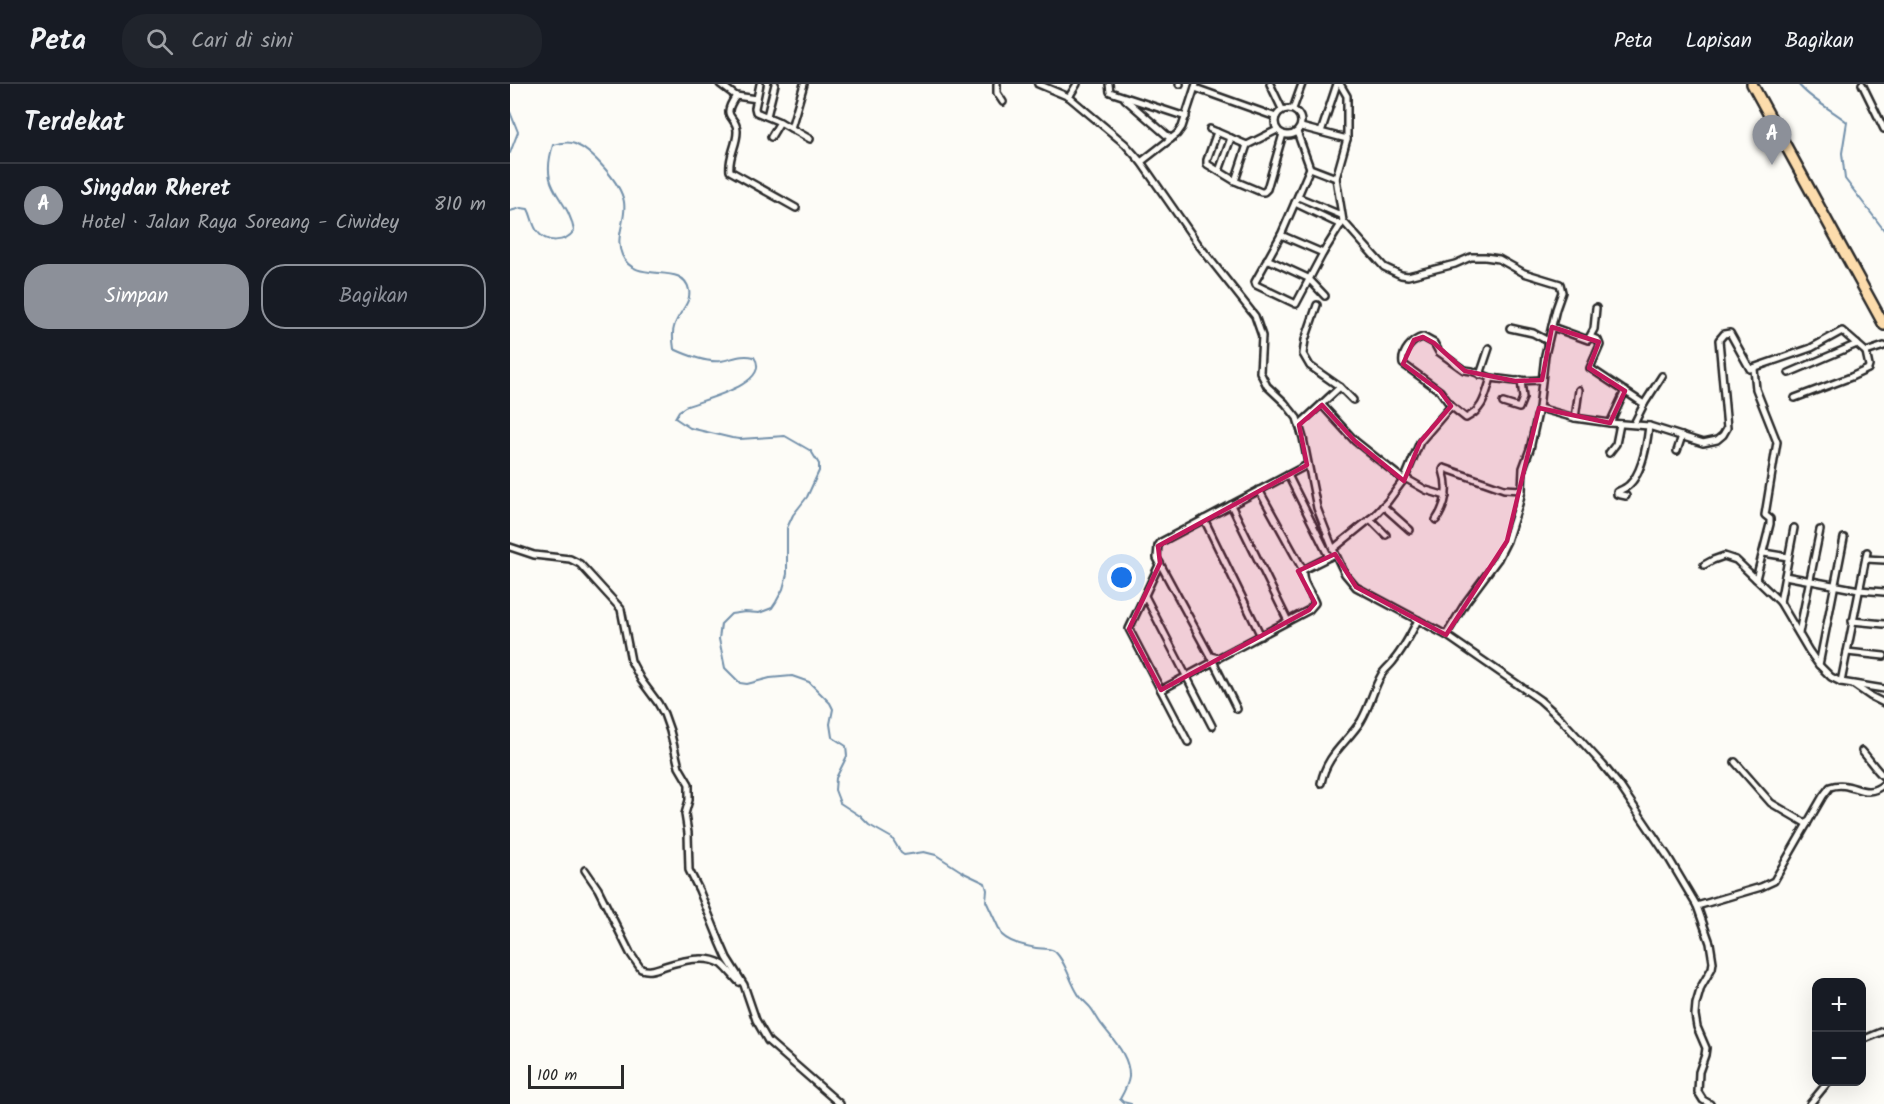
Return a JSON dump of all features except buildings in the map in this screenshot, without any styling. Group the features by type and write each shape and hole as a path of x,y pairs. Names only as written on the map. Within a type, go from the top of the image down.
{"highway":[{"path":"1752,84 1881,312 1884,324"}],"street":[{"path":"720,84 736,96 757,99"},
{"path":"760,84 756,112 810,139"},
{"path":"766,116 776,84"},
{"path":"791,128 804,84"},
{"path":"997,84 997,93 1003,102"},
{"path":"1038,84 1069,97 1125,144 1141,162 1198,244 1255,316 1262,336 1260,372 1267,386 1285,403 1299,425 1317,508 1332,553"},
{"path":"1069,97 1077,84"},
{"path":"1109,84 1109,91 1186,117"},
{"path":"1270,84 1282,110"},
{"path":"1293,109 1302,84"},
{"path":"1321,132 1339,84"},
{"path":"1339,84 1347,96 1347,140 1336,178 1342,220 1308,278 1297,302 1293,303 1255,284 1281,235 1310,168 1299,129 1301,116 1293,109 1282,110 1276,117 1275,126 1283,134 1291,135 1299,129 1321,132 1347,140"},
{"path":"1862,84 1884,129"},
{"path":"1141,162 1171,139 1182,127 1196,86 1276,117"},
{"path":"736,96 729,105 728,111 737,131 730,171 796,208"},
{"path":"1121,96 1171,139"},
{"path":"771,137 780,122"},
{"path":"1210,129 1248,145"},
{"path":"1234,180 1248,145 1277,130"},
{"path":"1217,132 1207,163 1234,180 1261,192 1266,191 1283,134"},
{"path":"1219,171 1231,138"},
{"path":"1310,168 1336,178"},
{"path":"1296,200 1342,220 1384,267 1401,275 1408,276 1433,270 1471,257 1485,257 1499,259 1524,273 1560,284 1562,292 1548,341 1539,408 1530,449 1523,468 1522,490 1507,541 1498,559 1466,602 1446,635"},
{"path":"1296,200 1342,220"},
{"path":"1281,235 1323,253"},
{"path":"1267,259 1308,278 1325,296"},
{"path":"1317,305 1305,340 1303,354 1310,366 1340,387 1353,400"},
{"path":"1591,337 1596,308"},
{"path":"1552,327 1588,340 1591,337"},
{"path":"1510,328 1533,333 1548,341"},
{"path":"1539,408 1575,418 1650,426 1702,443 1711,442 1717,440 1726,431 1727,424 1720,338 1724,334 1730,333 1748,367 1754,369 1811,348 1840,331 1866,352 1868,369 1795,398"},
{"path":"1491,378 1484,401 1478,410 1466,418 1451,406 1440,391 1403,364 1403,358 1414,340 1425,337 1434,343 1439,352 1464,370 1491,378 1515,381 1542,380"},
{"path":"1591,337 1598,340 1599,345 1590,368 1644,404"},
{"path":"1789,373 1857,344"},
{"path":"1866,352 1884,346"},
{"path":"1480,375 1489,348"},
{"path":"1754,369 1756,389 1777,442 1765,516 1770,521 1764,554 1756,579"},
{"path":"1634,424 1662,376"},
{"path":"1503,403 1519,408 1523,398 1521,380"},
{"path":"1299,425 1340,387"},
{"path":"1575,418 1579,390"},
{"path":"1610,423 1625,391"},
{"path":"1322,405 1355,441 1404,479 1425,490 1446,496"},
{"path":"1303,570 1332,553 1383,506 1404,479 1419,442 1451,406"},
{"path":"1609,453 1616,444 1620,424"},
{"path":"1626,496 1617,494 1617,492 1630,484 1642,461 1650,426"},
{"path":"1677,451 1682,436"},
{"path":"1237,709 1156,552 1161,542 1307,465"},
{"path":"1436,520 1444,506 1446,496 1447,483 1444,468 1504,489 1522,490"},
{"path":"1288,475 1332,553 1356,587 1446,635 1540,700 1561,719 1603,765 1668,857 1697,906 1710,943 1712,968 1701,987 1695,1015 1697,1027 1706,1048 1699,1072 1698,1092 1703,1100 1710,1104"},
{"path":"1210,656 1222,657 1314,606 1313,597 1301,573 1303,570 1259,490"},
{"path":"1231,505 1288,621"},
{"path":"1383,506 1410,530"},
{"path":"1204,519 1261,636"},
{"path":"1370,519 1386,535"},
{"path":"1780,602 1794,528"},
{"path":"1798,633 1820,530"},
{"path":"1819,665 1844,538"},
{"path":"510,547 522,552 564,558 580,564 621,609 631,661 664,714 679,767 689,784 689,800 685,814 689,870 727,958 746,990 760,1028 768,1041 840,1104"},
{"path":"1764,554 1788,558"},
{"path":"1841,682 1866,555 1884,560"},
{"path":"1704,565 1724,556 1731,558 1780,602 1819,665 1831,677 1841,682 1884,689"},
{"path":"1160,563 1129,629 1188,742"},
{"path":"1785,576 1859,590 1884,592"},
{"path":"1145,596 1212,726"},
{"path":"1321,783 1324,768 1360,722 1370,705 1383,673 1394,662 1418,620"},
{"path":"1852,621 1884,624"},
{"path":"1847,652 1884,656"},
{"path":"1161,690 1213,662"},
{"path":"1853,684 1870,696 1884,702"},
{"path":"1862,751 1870,760 1871,765 1884,777"},
{"path":"1735,762 1772,803 1807,824"},
{"path":"1697,906 1770,884 1830,787 1845,785 1867,793 1884,784"},
{"path":"585,870 598,889 630,953 641,969 650,970 683,960 716,961 726,968 746,990"},
{"path":"1866,1038 1882,1032 1884,1041"},
{"path":"1810,1104 1825,1086"}],"highlighted area":[{"path":"1552,327 1599,342 1589,368 1625,391 1610,423 1539,408 1507,541 1446,635 1356,587 1335,554 1298,571 1315,603 1309,610 1161,690 1129,629 1160,563 1158,546 1307,465 1299,425 1322,405 1355,441 1404,481 1420,442 1451,406 1440,391 1403,364 1414,340 1423,337 1434,343 1465,371 1515,381 1542,380"}],"waterway":[{"path":"1798,84 1815,100 1847,122 1842,153 1845,179 1884,230"},
{"path":"510,112 518,132 510,153"},
{"path":"510,211 528,209 535,228 545,238 561,240 570,235 574,231 571,219 551,184 549,161 553,145 569,143 582,148 605,168 622,194 624,215 619,242 622,255 628,264 647,272 678,276 685,281 689,295 673,329 674,349 709,361 721,361 741,356 754,357 757,367 745,383 733,390 685,407 675,418 690,428 732,438 785,436 811,451 819,464 819,471 807,497 793,515 787,528 787,574 776,602 772,608 759,613 731,614 721,624 719,639 725,668 740,683 747,684 770,678 792,676 809,682 830,703 833,709 830,724 832,737 846,746 847,756 836,778 835,790 840,803 869,825 892,838 904,855 924,852 936,855 985,883 986,901 1002,935 1018,944 1050,949 1058,954 1078,994 1091,1008 1124,1055 1129,1077 1120,1099 1131,1104"}],"place":[{"name":"Singdan Rheret","path":"1772,165"}]}
